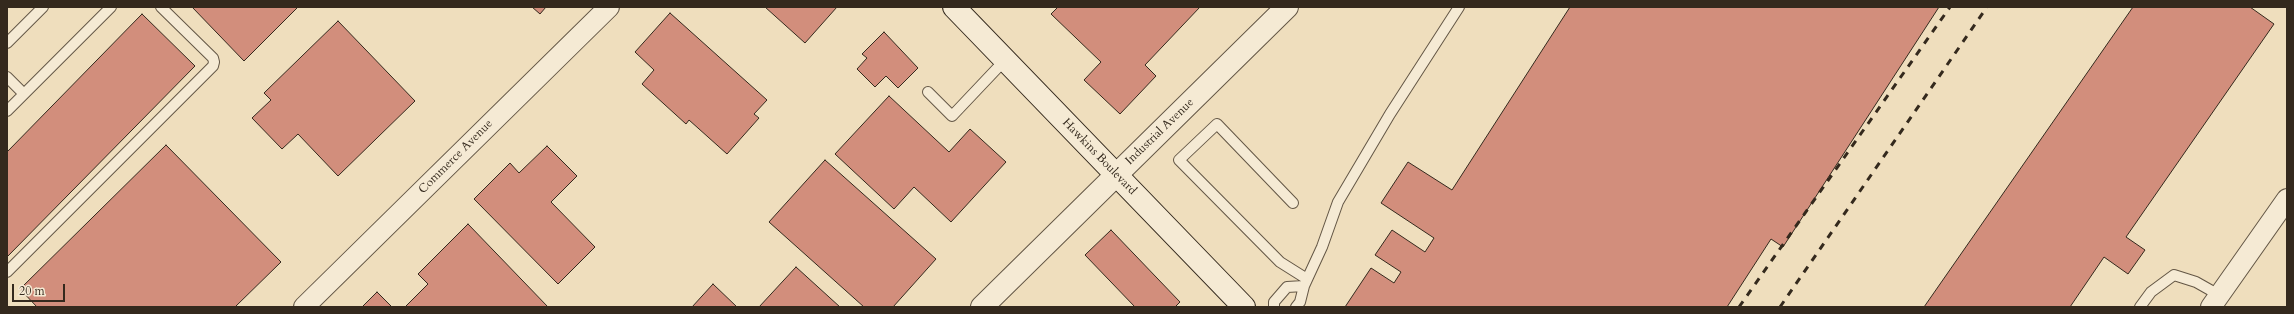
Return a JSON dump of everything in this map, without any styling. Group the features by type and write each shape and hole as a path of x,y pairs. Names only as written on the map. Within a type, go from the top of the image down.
{"street":[{"name":"Commerce Avenue","path":"304,307 608,7"},
{"name":"Hawkins Boulevard","path":"954,7 1244,307"},
{"name":"Industrial Avenue","path":"982,307 1287,7"},
{"path":"2215,301 2287,199"}],"lane":[{"path":"7,43 43,7"},
{"path":"7,111 111,7"},
{"path":"7,272 213,66 213,58 161,7"},
{"path":"1296,307 1300,302 1306,283 1322,247 1338,202 1390,114 1459,7"},
{"path":"928,92 952,116 1005,60"},
{"path":"7,77 24,94"},
{"path":"1294,202 1217,124 1179,160 1280,262 1306,283"},
{"path":"2140,307 2151,292 2174,275 2196,282 2215,301"},
{"path":"1274,307 1274,302 1287,287 1306,283"}],"building":[{"path":"192,7 298,7 244,61"},
{"path":"532,7 546,7 540,14"},
{"path":"765,7 837,7 805,43"},
{"path":"1058,7 1200,7 1145,65 1156,76 1120,114 1084,80 1101,62 1051,14"},
{"path":"1570,7 1939,7 1783,247 1771,239 1727,307 1345,307 1371,268 1394,283 1401,272 1375,255 1392,230 1425,252 1434,238 1381,203 1408,162 1452,190"},
{"path":"2133,7 2250,7 2274,24 2126,237 2145,250 2128,274 2104,257 2070,307 1924,307"},
{"path":"670,13 767,100 754,114 759,118 727,154 689,120 686,124 642,84 654,70 635,52"},
{"path":"142,14 195,66 7,257 7,152"},
{"path":"338,21 415,101 338,176 298,134 282,149 252,118 271,100 264,93"},
{"path":"884,32 918,68 898,88 886,76 875,87 857,69 867,58 862,54"},
{"path":"889,96 949,152 970,129 1006,162 951,222 914,187 894,209 835,154"},
{"path":"166,145 281,262 235,307 37,307 20,289"},
{"path":"547,146 577,176 551,202 595,247 558,284 474,199 510,163 519,173"},
{"path":"825,160 936,259 893,307 864,307 769,222"},
{"path":"468,224 548,307 405,307 428,284 418,274"},
{"path":"1111,230 1180,302 1175,307 1135,307 1085,255"},
{"path":"796,267 840,307 759,307"},
{"path":"713,284 737,307 692,307"},
{"path":"377,292 392,307 362,307"}],"railway":[{"path":"1739,307 1950,7"},
{"path":"1780,307 1987,7"}]}
